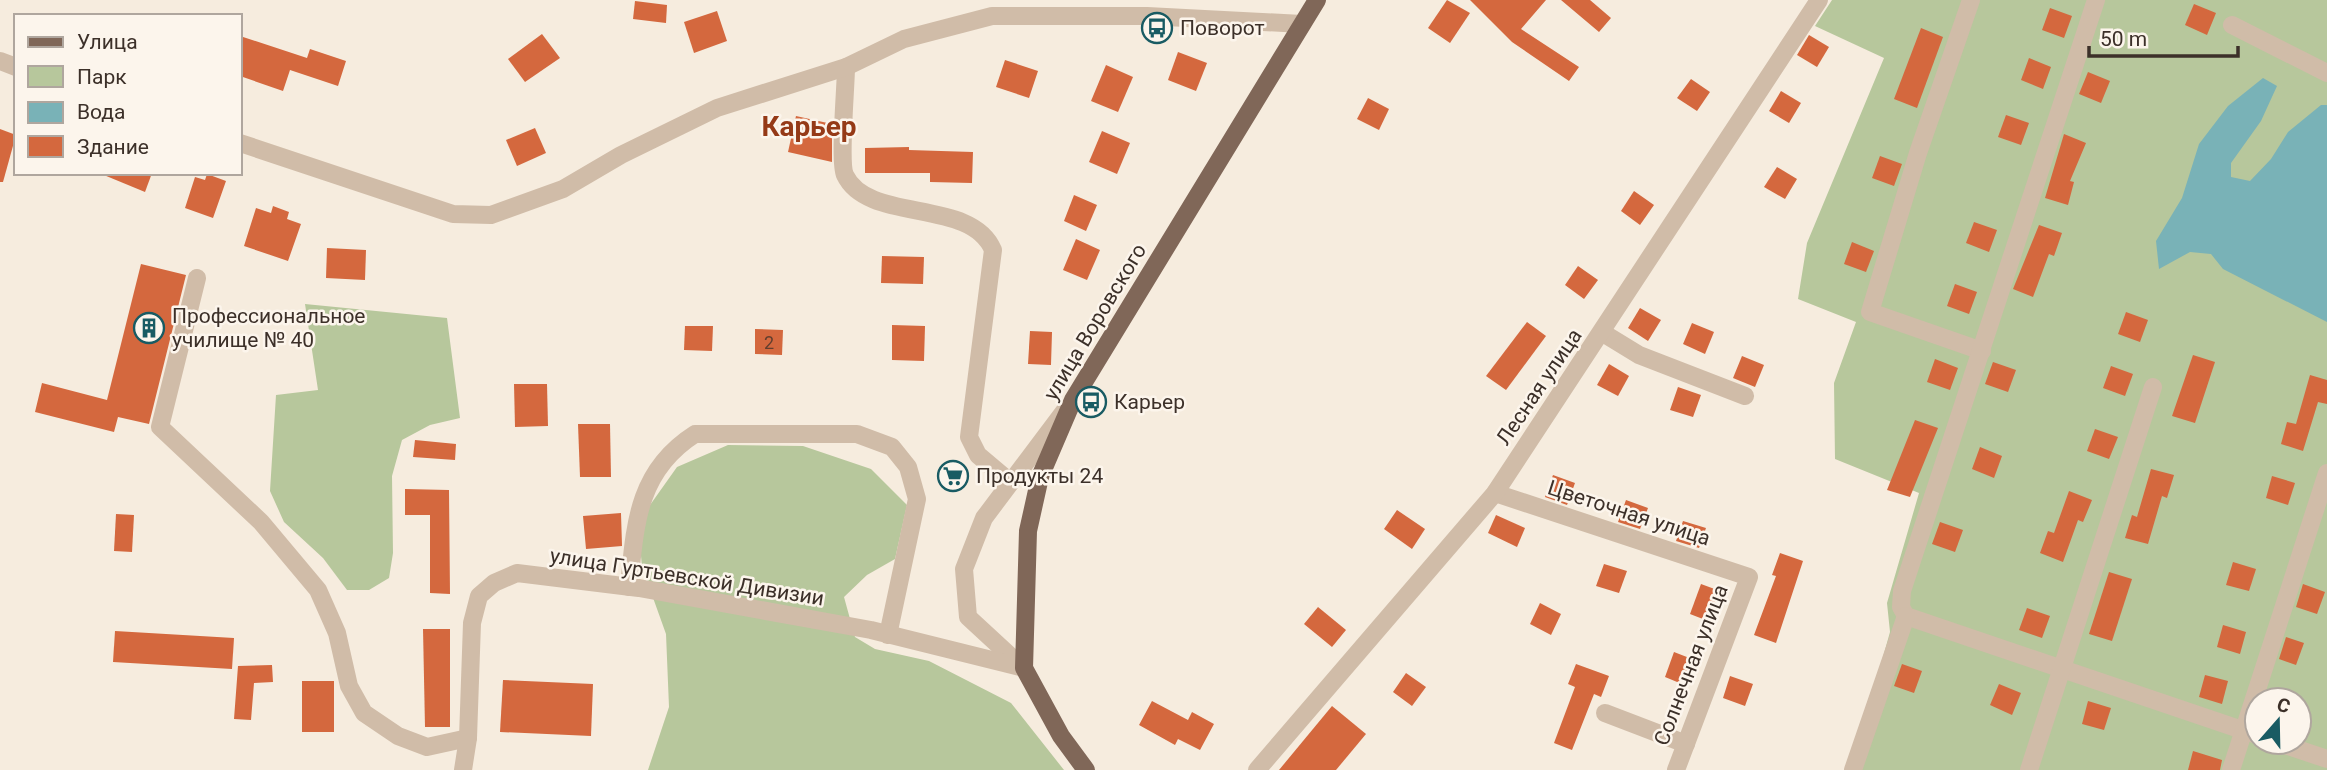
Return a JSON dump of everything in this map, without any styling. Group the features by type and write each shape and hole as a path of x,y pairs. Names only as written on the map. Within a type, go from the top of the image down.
{"main road":[{"name":"улица Воровского","path":"1024,668 1028,531 1040,477 1073,400 1317,0"},
{"path":"1024,668 1061,736 1086,770"}],"street":[{"name":"Лесная улица","path":"1257,770 1495,493 1603,334 1819,0"},
{"path":"1970,0 1918,153 1870,312 1982,351"},
{"path":"2096,0 1902,591 1901,607 1906,616 2243,731"},
{"path":"242,144 453,214 491,215 563,189 621,155 717,108 846,67 904,39 992,16 1149,8 1302,24"},
{"path":"2232,25 2327,73"},
{"path":"846,67 844,173 857,191 883,201 965,223 988,236 993,250 968,437 978,455 1010,482"},
{"path":"197,278 160,426 261,522 318,590 337,634 349,685 364,713 398,736 427,747 468,738"},
{"path":"1603,334 1639,355 1745,396"},
{"path":"2029,770 2153,387"},
{"path":"1024,668 968,617 964,569 984,518 1073,400"},
{"path":"629,587 636,515 647,488 673,448 695,434 857,434 892,447 908,467 917,499 888,635"},
{"path":"2264,686 2327,472"},
{"name":"Цветочная улица","path":"1495,493 1749,577"},
{"name":"улица Гуртьевской Дивизии","path":"463,770 468,738 472,623 479,596 494,583 517,573 629,587 888,635 1024,668"},
{"name":"Солнечная улица","path":"1676,770 1749,577"},
{"path":"1853,770 1906,616"},
{"path":"1605,713 1686,744"},
{"path":"2231,770 2243,747"}],"green space":[{"path":"1832,0 2327,0 2327,770 1848,770 1861,736 1890,632 1887,603 1919,493 1835,459 1834,383 1856,322 1798,299 1807,243 1884,58 1815,26"},
{"path":"305,304 447,318 460,418 430,425 402,440 392,476 393,553 389,578 369,590 347,590 323,558 284,522 270,491 276,395 318,390"},
{"path":"728,445 803,446 871,469 907,505 895,559 867,575 844,597 855,637 875,649 929,661 1011,703 1064,770 648,770 669,707 666,634 642,567 638,522 677,467"}],"water":[{"path":"2263,78 2277,86 2261,121 2231,163 2231,177 2250,181 2271,159 2288,132 2321,105 2327,105 2327,322 2223,269 2211,254 2190,252 2159,269 2156,241 2182,198 2199,144 2228,106"}],"building":[{"path":"1447,0 1470,13 1450,43 1428,28"},
{"path":"1470,0 1546,0 1521,29 1579,67 1569,81 1512,42"},
{"path":"1561,0 1590,0 1611,18 1599,32"},
{"path":"635,1 667,5 666,23 633,19"},
{"path":"2194,4 2216,13 2207,35 2185,25"},
{"path":"2050,8 2072,16 2064,38 2042,30"},
{"path":"717,11 727,41 694,53 684,22"},
{"path":"1921,28 1943,37 1917,108 1894,99"},
{"path":"542,34 560,58 525,82 508,59"},
{"path":"1809,35 1829,47 1817,67 1797,55"},
{"path":"242,37 307,58 310,49 346,61 338,86 290,70 283,91 242,77"},
{"path":"1178,52 1207,63 1196,91 1168,80"},
{"path":"2029,58 2051,67 2043,89 2021,80"},
{"path":"1005,60 1038,71 1029,98 996,87"},
{"path":"1106,65 1133,77 1118,112 1091,101"},
{"path":"2088,72 2110,81 2101,103 2079,94"},
{"path":"1691,79 1710,92 1697,111 1677,98"},
{"path":"1781,91 1801,103 1789,123 1769,111"},
{"path":"1368,98 1389,109 1379,130 1357,119"},
{"path":"2006,115 2029,123 2021,145 1998,137"},
{"path":"796,116 832,124 832,162 788,152"},
{"path":"535,128 546,153 517,166 506,140"},
{"path":"0,129 14,134 14,142 3,182 0,182"},
{"path":"1102,131 1130,143 1117,174 1089,162"},
{"path":"2064,134 2086,143 2070,181 2074,182 2068,205 2045,198"},
{"path":"909,147 909,150 973,152 972,183 930,182 930,173 865,173 865,148"},
{"path":"1880,156 1902,164 1894,186 1872,178"},
{"path":"1777,167 1797,179 1785,199 1764,187"},
{"path":"104,175 151,175 145,192"},
{"path":"207,175 210,175 226,181 213,218 185,208 195,177 205,180"},
{"path":"1634,191 1654,205 1640,225 1621,211"},
{"path":"1074,195 1097,205 1086,231 1064,221"},
{"path":"273,206 289,212 287,219 301,224 288,261 244,246 256,208 271,213"},
{"path":"1974,222 1997,230 1989,252 1966,243"},
{"path":"2039,225 2062,233 2054,256 2049,254 2033,297 2013,289"},
{"path":"1076,239 1100,250 1087,280 1063,270"},
{"path":"1852,242 1874,251 1866,272 1844,264"},
{"path":"327,248 366,250 365,280 326,278"},
{"path":"882,256 924,257 923,284 881,283"},
{"name":"Профессиональное училище № 40","path":"141,264 186,275 149,424 118,417 114,432 35,412 42,383 107,400"},
{"path":"1578,266 1598,280 1584,299 1565,285"},
{"path":"1955,284 1977,292 1969,314 1947,306"},
{"path":"1640,308 1661,320 1648,341 1628,328"},
{"path":"2126,312 2148,320 2140,342 2118,334"},
{"path":"1527,322 1546,336 1506,390 1486,376"},
{"path":"1692,323 1714,332 1705,354 1683,344"},
{"path":"892,325 925,326 924,361 892,360"},
{"path":"685,326 713,326 712,351 684,350"},
{"path":"755,329 783,330 782,355 755,354"},
{"path":"1030,331 1052,332 1051,365 1028,364"},
{"path":"2193,355 2215,362 2195,423 2172,416"},
{"path":"1742,356 1764,365 1755,387 1733,378"},
{"path":"1935,359 1958,368 1950,390 1927,382"},
{"path":"1993,362 2016,370 2008,392 1985,384"},
{"path":"1609,364 1629,376 1618,396 1597,385"},
{"path":"2111,366 2133,374 2125,396 2103,388"},
{"path":"2310,375 2327,380 2327,404 2318,402 2303,451 2281,444 2287,422 2296,424"},
{"path":"514,384 547,384 548,426 515,427"},
{"path":"1678,387 1701,395 1693,417 1670,410"},
{"path":"1915,420 1938,428 1910,497 1887,490"},
{"path":"578,424 610,424 611,477 580,477"},
{"path":"2095,429 2118,437 2109,459 2087,451"},
{"path":"415,440 456,444 455,460 413,457"},
{"path":"1980,447 2002,456 1994,478 1972,469"},
{"path":"2151,469 2174,475 2167,498 2162,496 2148,544 2125,538 2132,515 2137,517"},
{"path":"1553,475 1575,483 1567,505 1545,497"},
{"path":"2272,476 2295,483 2288,505 2266,498"},
{"path":"405,489 449,490 450,594 430,593 430,515 405,515"},
{"path":"2069,491 2092,500 2083,522 2078,520 2063,562 2040,553 2048,531 2054,533"},
{"path":"1626,500 1648,508 1640,529 1618,522"},
{"path":"1397,510 1425,529 1412,549 1384,529"},
{"path":"621,513 622,546 586,549 583,516"},
{"path":"116,514 134,515 132,552 114,551"},
{"path":"1496,515 1525,528 1517,547 1488,533"},
{"path":"1683,521 1706,528 1699,548 1676,541"},
{"path":"1940,522 1963,530 1955,552 1932,544"},
{"path":"1780,553 1803,561 1776,643 1754,635 1776,576 1772,575"},
{"path":"2233,562 2256,569 2249,591 2226,585"},
{"path":"1604,564 1627,571 1619,593 1596,586"},
{"path":"2109,572 2132,579 2112,641 2089,634"},
{"path":"1701,584 1720,591 1708,621 1690,614"},
{"path":"2303,584 2325,592 2317,614 2296,607"},
{"path":"1540,603 1561,614 1551,635 1530,624"},
{"path":"1318,607 1346,630 1332,647 1304,624"},
{"path":"2027,608 2050,616 2042,638 2019,630"},
{"path":"2223,625 2246,632 2240,654 2217,647"},
{"path":"423,629 450,629 450,727 425,727"},
{"path":"115,631 234,638 232,669 113,662"},
{"path":"2286,637 2304,643 2296,665 2279,659"},
{"path":"1674,652 1692,659 1682,684 1665,677"},
{"path":"1576,664 1609,676 1601,697 1594,694 1572,750 1554,743 1575,687 1568,684"},
{"path":"1902,664 1922,671 1914,693 1894,686"},
{"path":"272,665 273,682 254,683 251,720 234,719 238,666"},
{"path":"1406,673 1426,687 1412,706 1393,692"},
{"path":"2205,675 2228,681 2222,704 2199,697"},
{"path":"1730,676 1753,684 1745,706 1723,698"},
{"path":"503,680 593,684 591,736 500,732"},
{"path":"302,681 334,681 334,732 302,732"},
{"path":"1999,684 2021,693 2012,715 1990,705"},
{"path":"1152,701 1188,720 1192,712 1214,724 1200,750 1178,739 1175,745 1139,725"},
{"path":"2088,701 2111,708 2104,730 2082,724"},
{"path":"1332,706 1366,734 1336,770 1279,770"},
{"path":"2193,751 2222,760 2220,770 2188,770"}],"place":[{"name":"Поворот","path":"1157,28"},
{"name":"Профессиональное училище № 40","path":"149,328"},
{"name":"Карьер","path":"1091,402"},
{"name":"Продукты 24","path":"953,476"}],"district":[{"name":"Карьер","path":"809,126"}]}
